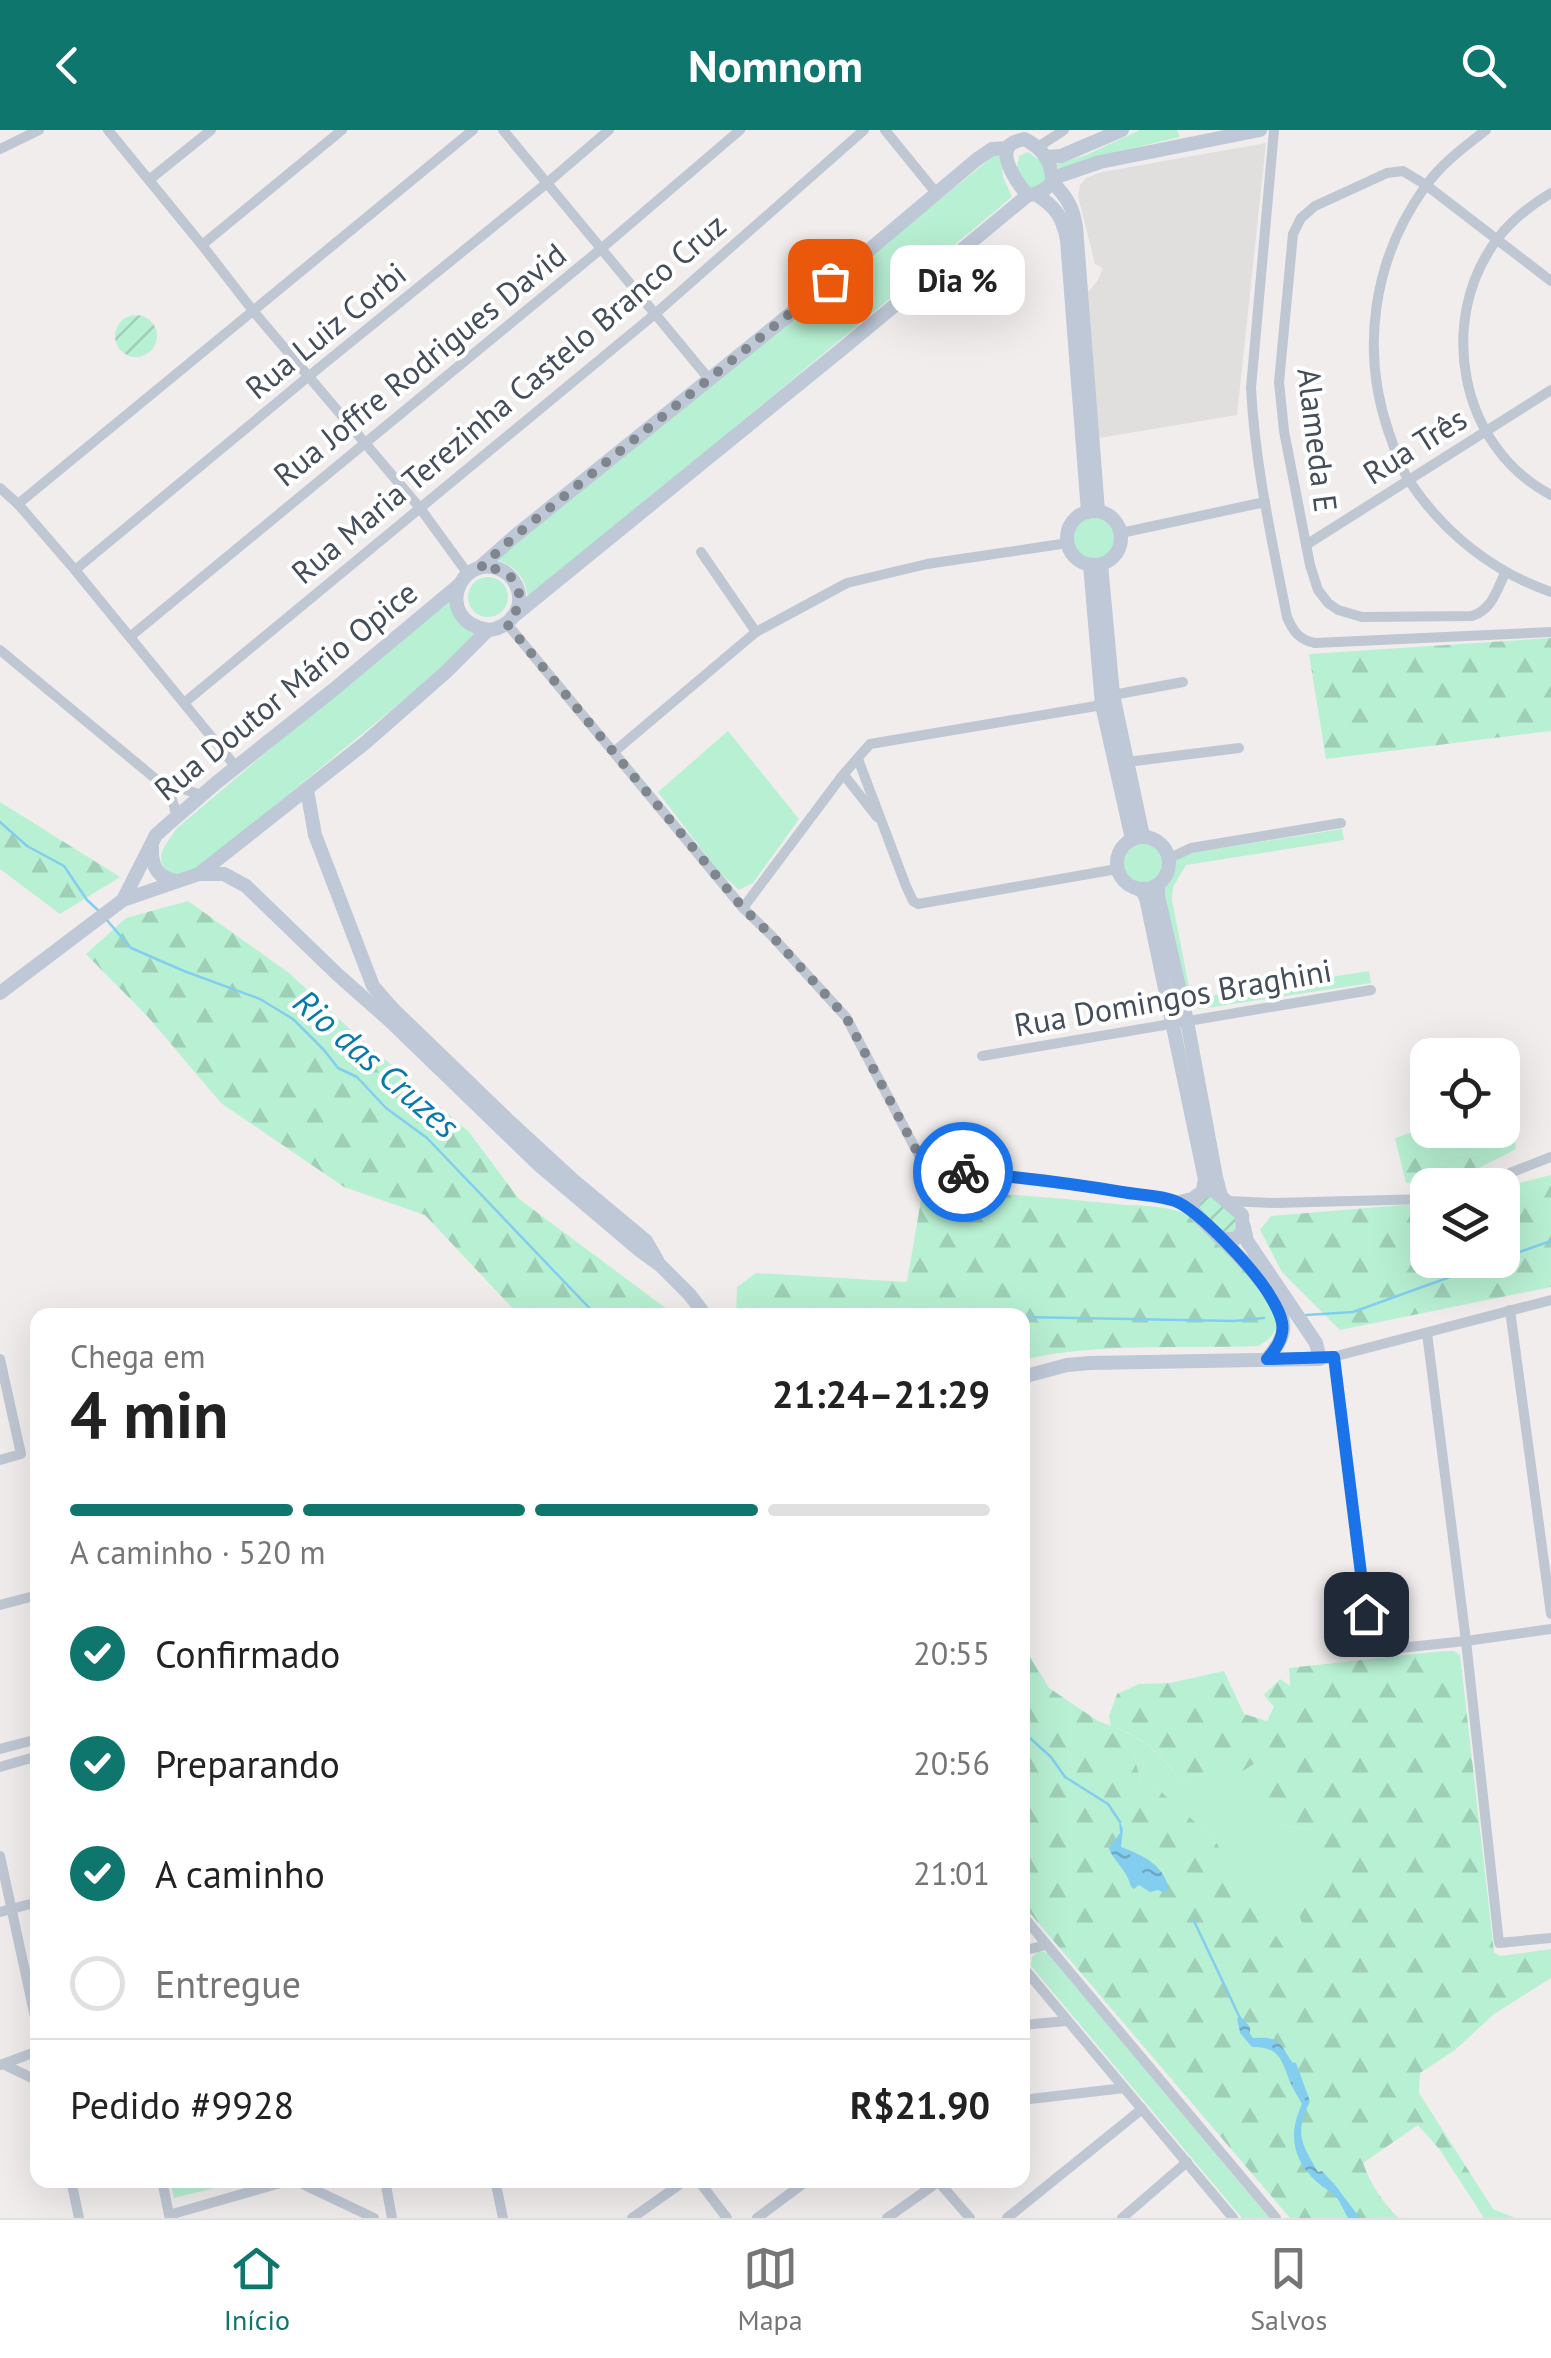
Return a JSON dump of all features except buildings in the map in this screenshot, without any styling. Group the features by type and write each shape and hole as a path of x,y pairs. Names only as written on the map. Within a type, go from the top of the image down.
{"street":[{"path":"0,148 38,130"},
{"path":"108,130 254,312 420,508 469,575"},
{"path":"150,180 211,130"},
{"path":"202,245 342,130"},
{"path":"18,504 474,130"},
{"path":"502,130 710,379"},
{"name":"Rua Luiz Corbi","path":"76,570 609,130"},
{"name":"Rua Joffre Rodrigues David","path":"131,636 740,130"},
{"name":"Rua Maria Terezinha Castelo Branco Cruz","path":"184,703 655,314 864,130"},
{"path":"885,130 937,194"},
{"path":"1064,130 1033,144 1074,209 1093,512"},
{"name":"Rua Doutor Mário Opice","path":"118,904 156,835 201,795 992,149 1007,140 1019,140 1061,156 1122,130"},
{"path":"1187,130 1203,140"},
{"path":"511,620 519,602 512,578 491,567 469,575 456,594 457,607 474,627 497,629 511,620 537,599 1032,194 1043,191 1053,180 1100,162 1260,130"},
{"path":"1274,130 1251,388 1253,428 1287,617 1298,636 1315,643 1551,632"},
{"path":"1486,130 1426,185 1388,256 1375,321 1375,378 1380,406 1408,479 1455,535 1477,554 1504,573 1551,592"},
{"path":"1007,140 1007,156 1019,186 1052,205 1064,222 1093,512"},
{"name":"Alameda E","path":"1426,185 1403,171 1387,172 1308,211 1293,234 1279,382 1284,431 1306,544 1318,590 1328,603 1362,616 1472,616 1491,604 1504,573"},
{"path":"1426,185 1551,280"},
{"path":"1551,193 1524,212 1498,239 1473,283 1462,333 1467,384 1486,431 1520,474 1551,494"},
{"name":"Rua Três","path":"1306,544 1551,390"},
{"path":"0,488 76,570 236,767"},
{"path":"1121,532 1265,502"},
{"path":"1093,512 1108,515 1121,532 1117,552 1110,560 1096,565 1080,561 1068,543 1072,524 1079,516 1093,512"},
{"path":"615,751 756,632 847,583 927,564 1068,543"},
{"path":"701,552 756,632"},
{"path":"1096,565 1107,700 1137,837"},
{"path":"511,620 743,908 846,1017 924,1165 936,1170 1041,1179 1175,1201 1252,1268 1280,1311 1283,1330 1267,1359"},
{"path":"0,993 118,904 199,874 366,743 488,630"},
{"path":"0,650 157,780 174,800 176,817"},
{"path":"743,908 870,744 1184,682"},
{"path":"1107,700 1127,762 1137,837"},
{"path":"1127,762 1239,748"},
{"path":"858,759 906,886 918,904 1117,870"},
{"path":"844,775 883,826"},
{"path":"157,780 201,795"},
{"path":"306,790 316,835 373,986 392,1009 574,1182 646,1241 660,1264"},
{"path":"1170,858 1192,848 1342,823"},
{"path":"1138,889 1158,885 1169,869 1170,858 1160,842 1152,838 1137,837 1120,851 1117,870 1120,878 1138,889 1142,891 1146,898 1224,1198"},
{"path":"152,846 153,866 158,873 178,882"},
{"path":"199,874 224,874 246,886 540,1166 660,1264 700,1308"},
{"path":"1158,885 1204,1179 1192,1206 1196,1216"},
{"name":"Rua Domingos Braghini","path":"982,1056 1371,990"},
{"path":"1520,1169 1551,1157"},
{"path":"1175,1201 1212,1190 1238,1210 1247,1241 1327,1358 1371,1651 1551,1629"},
{"path":"1224,1198 1274,1203 1410,1199"},
{"path":"1221,1238 1234,1239 1256,1210 1274,1203"},
{"path":"1030,1375 1090,1364 1327,1358 1551,1300"},
{"path":"1510,1310 1551,1614"},
{"path":"1426,1332 1500,1943 1551,1938"},
{"path":"0,1359 21,1454 0,1460"},
{"path":"0,1605 30,1596"},
{"path":"0,1749 30,1741"},
{"path":"0,1767 30,1758"},
{"path":"0,1856 5,1910 30,2002"},
{"path":"5,1910 30,1904"},
{"path":"1030,1925 1276,2218"},
{"path":"1030,1949 1046,1946"},
{"path":"1030,1976 1233,2218"},
{"path":"1030,2024 1067,2020"},
{"path":"1,2064 30,2054"},
{"path":"1,2064 30,2077"},
{"path":"1030,2100 1124,2088"},
{"path":"1007,2218 1142,2109"},
{"path":"1122,2218 1187,2162"},
{"path":"73,2188 80,2218"},
{"path":"163,2188 168,2216 265,2188"},
{"path":"310,2188 374,2218"},
{"path":"386,2188 392,2218"},
{"path":"497,2188 504,2218"},
{"path":"632,2218 675,2188"},
{"path":"704,2188 726,2218"},
{"path":"757,2218 796,2188"},
{"path":"887,2218 929,2188"},
{"path":"945,2188 970,2218"}],"shaded area":[{"path":"1266,143 1237,415 1099,438 1088,292 1103,268 1095,264 1078,196 1080,185 1102,172"}],"green space":[{"path":"1140,130 1177,130 1180,137 1087,159 1060,171 1057,164"},
{"path":"1000,151 1003,177 1012,197 528,599 518,573 494,559"},
{"path":"1028,152 1047,174 1034,189 1025,186 1017,168 1019,156"},
{"path":"136,315 151,321 157,336 151,351 136,357 121,351 115,336 121,321"},
{"path":"1094,516 1110,522 1116,538 1110,554 1094,560 1078,554 1072,538 1078,522"},
{"path":"488,577 502,583 508,597 502,611 488,617 474,611 468,597 474,583"},
{"path":"452,595 484,634 190,875 173,874 165,868 162,852 176,829"},
{"path":"1551,638 1551,731 1326,759 1309,654"},
{"path":"728,731 799,819 753,883 739,890 718,871 658,792"},
{"path":"0,802 120,877 60,914 0,869"},
{"path":"1342,829 1344,840 1186,865 1173,887 1172,900 1190,992 1196,998 1369,971 1371,983 1200,1009 1188,1005 1162,883 1177,860 1184,854"},
{"path":"1144,840 1160,846 1166,862 1160,878 1144,884 1128,878 1122,862 1128,846"},
{"path":"188,901 289,973 469,1132 519,1199 666,1308 512,1308 425,1215 344,1187 221,1103 149,1018 86,954 126,918"},
{"path":"1410,1133 1410,1148 1516,1149 1479,1168 1410,1168 1410,1183 1406,1183 1395,1138"},
{"path":"1551,1175 1551,1287 1340,1330 1282,1272 1260,1230 1271,1216 1410,1204 1410,1278 1520,1278 1520,1183"},
{"path":"923,1188 1167,1208 1191,1218 1238,1262 1268,1302 1276,1326 1259,1346 1110,1348 1030,1358 1030,1308 736,1308 737,1287 756,1273 907,1282"},
{"path":"1209,1194 1235,1213 1237,1232 1223,1233 1199,1208 1199,1200"},
{"path":"1443,1651 1460,1655 1494,1952 1500,1956 1551,1949 1551,1978 1494,2014 1455,2050 1420,2073 1419,2093 1493,2209 1515,2218 1484,2218 1440,2150 1418,2125 1363,2163 1378,2193 1399,2218 1290,2218 1030,1913 1030,1656 1049,1688 1111,1726 1109,1716 1117,1694 1139,1684 1170,1683 1224,1671 1244,1714 1267,1721 1274,1707 1264,1695 1280,1679 1290,1686 1289,1668","holes":["1114,1727 1152,1748 1182,1781 1207,1772 1241,1772 1254,1764 1274,1770 1263,1805 1279,1825 1313,1830 1326,1853 1317,1887 1296,1907 1310,1944 1293,1962 1214,1839 1159,1790 1141,1782 1133,1752"]},
{"path":"1112,1726 1152,1748 1182,1781 1207,1772 1241,1772 1254,1764 1275,1769 1279,1825 1313,1830 1327,1853 1317,1887 1297,1907 1311,1944 1293,1963 1214,1839 1159,1790 1141,1782 1133,1752"},
{"path":"1039,1951 1048,1953 1269,2218 1242,2218 1031,1966 1032,1957"},
{"path":"172,2188 215,2188 174,2198"}],"water":[{"path":"1119,1820 1123,1829 1121,1847 1157,1867 1169,1888 1164,1893 1150,1892 1139,1885 1131,1887 1109,1848 1120,1833"},
{"path":"1241,2017 1253,2038 1277,2042 1296,2063 1310,2101 1302,2122 1304,2145 1318,2172 1322,2171 1335,2185 1360,2218 1348,2218 1336,2197 1302,2165 1294,2136 1302,2104 1278,2056 1268,2049 1252,2047 1240,2033 1237,2018"}],"waterway":[{"name":"Rio das Cruzes","path":"0,822 27,846 64,866 100,912"},
{"name":"Rio das Cruzes","path":"105,918 131,948 260,999 293,1019 338,1068 357,1077 386,1108 427,1138 589,1308"},
{"path":"1520,1252 1551,1241"},
{"path":"1306,1315 1353,1312 1447,1278"},
{"path":"1030,1317 1234,1321 1264,1318"},
{"name":"Rio das Cruzes","path":"1030,1738 1065,1777 1108,1804 1120,1822"},
{"name":"Rio das Cruzes","path":"1194,1921 1240,2018"}],"way so far":[{"path":"830,281 480,568 503,570 512,578 519,602 515,616 507,624 743,908 846,1017 924,1165 963,1172"}],"place":[{"name":"Dia %","path":"830,281"}],"route":[{"path":"963,1172 1041,1179 1175,1201 1252,1268 1280,1311 1283,1330 1267,1359 1334,1357 1366,1614"}]}
